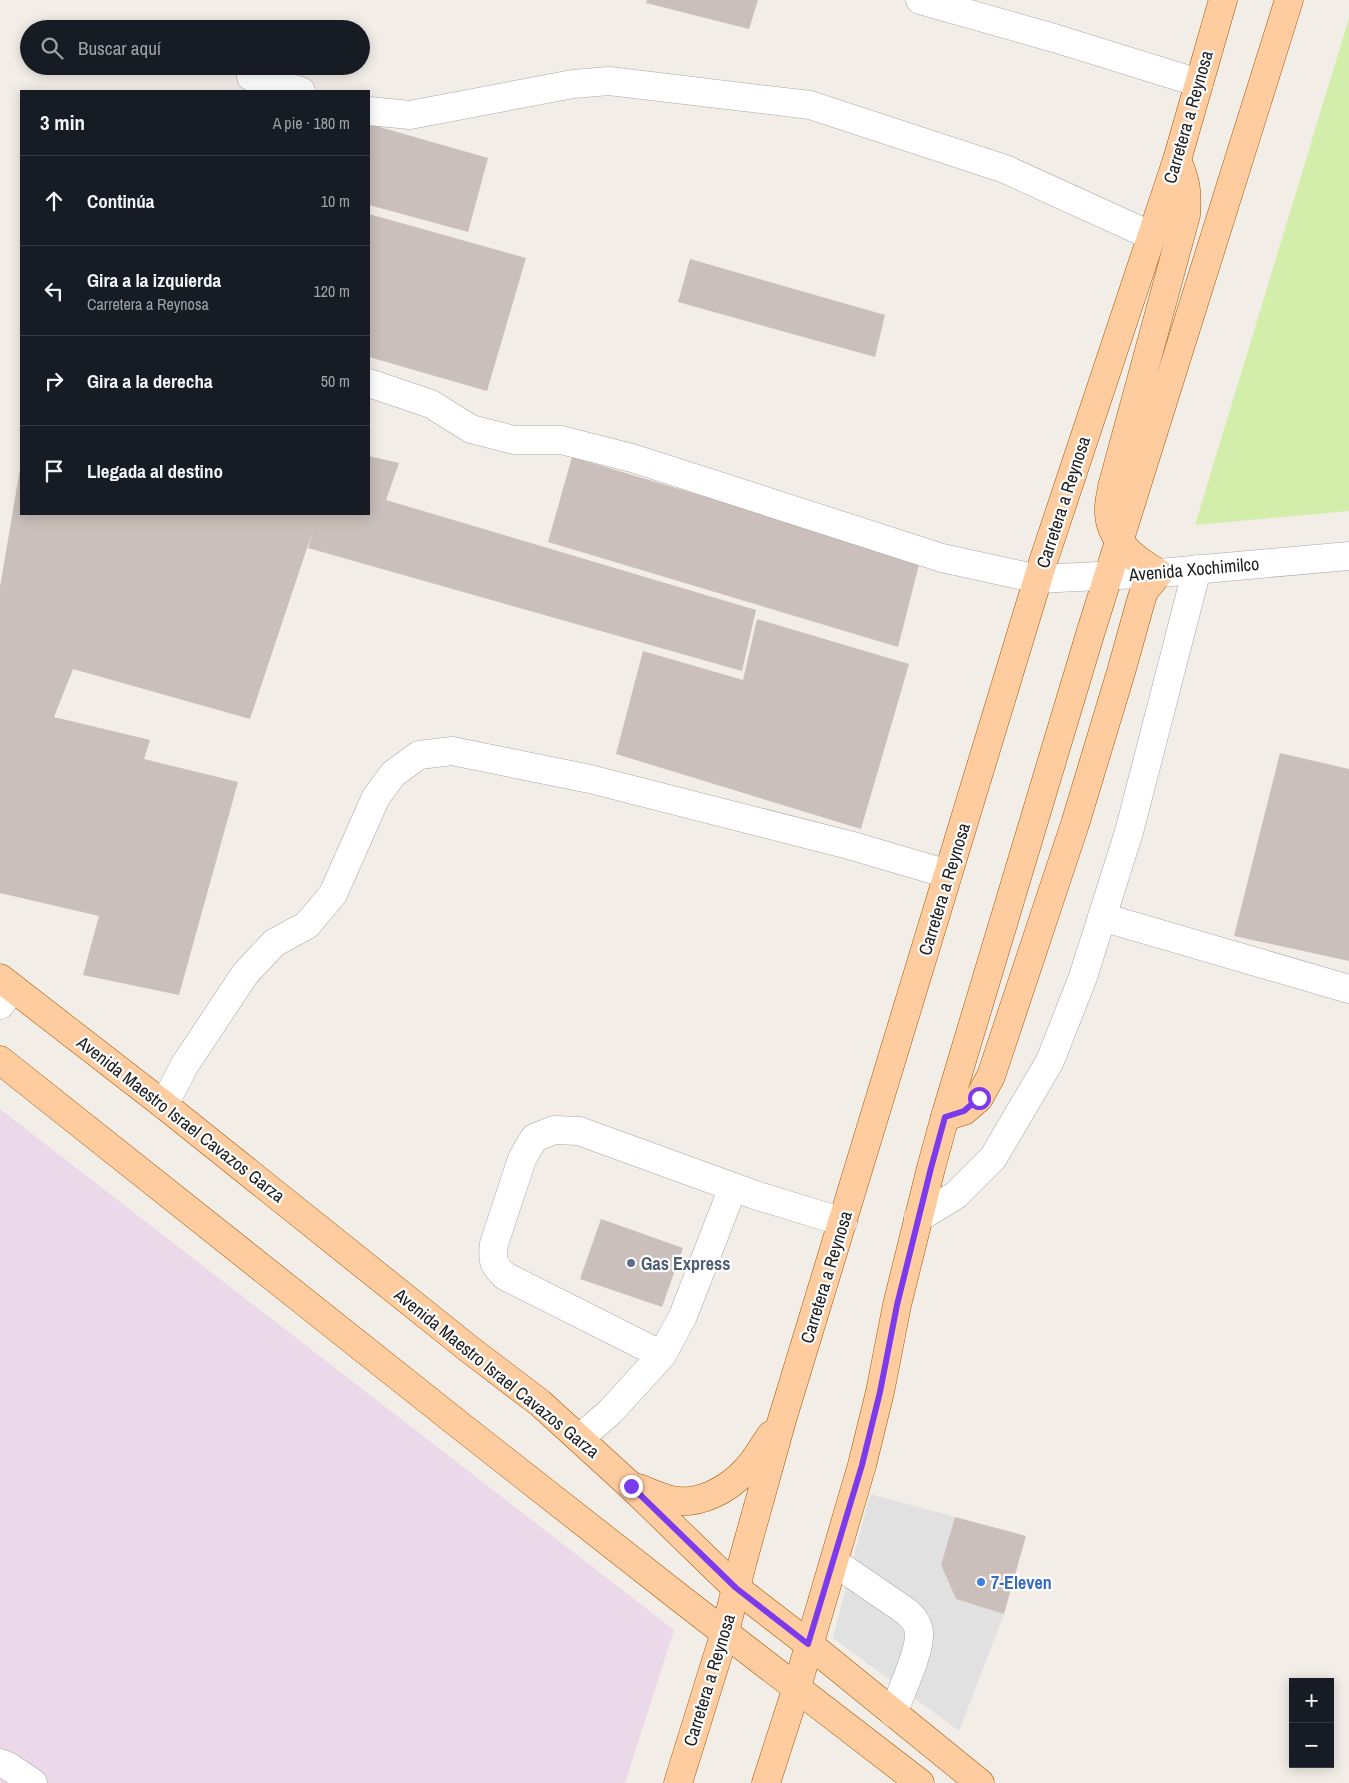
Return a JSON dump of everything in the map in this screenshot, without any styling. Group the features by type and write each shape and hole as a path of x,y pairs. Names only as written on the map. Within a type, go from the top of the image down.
{"main road":[{"name":"Carretera a Reynosa","path":"678,1783 725,1632 782,1420 1038,579 1177,160 1223,0"},
{"path":"766,1783 797,1687 808,1644 862,1465 880,1392 897,1305 945,1117 1109,575 1289,0"},
{"path":"945,1117 964,1111 979,1098 991,1076 1075,824 1144,591 1159,572 1138,560 1120,542 1110,520 1109,508 1112,487 1186,215 1188,196 1185,180 1177,160"},
{"name":"Avenida Maestro Israel Cavazos Garza","path":"4,990 164,1104 540,1403 631,1486 736,1588 980,1783"},
{"path":"0,1060 462,1427 920,1783"},
{"path":"631,1486 672,1500 696,1500 713,1494 730,1484 746,1470 782,1420"}],"street":[{"path":"920,0 1199,82"},
{"path":"251,76 298,90"},
{"path":"370,111 410,116 573,84 609,81 810,105 1005,169 1152,236"},
{"name":"Avenida Xochimilco","path":"370,383 431,404 471,428 514,440 561,440 632,458 942,558 1038,579 1159,572 1349,556"},
{"path":"918,1218 956,1195 993,1158 1050,1061 1082,977 1128,832 1197,569"},
{"path":"164,1104 184,1066 245,974 274,943 307,925 333,894 376,797 394,774 418,755 452,751 590,779 849,845 948,874"},
{"path":"1102,917 1349,989"},
{"path":"662,1355 505,1276 496,1268 492,1256 494,1244 522,1159 534,1138 554,1130 579,1131 733,1187 843,1222"},
{"path":"580,1438 610,1412 662,1355 683,1316 733,1187"},
{"path":"834,1562 907,1612 916,1621 919,1632 917,1648 893,1713"},
{"path":"0,1763 8,1766 33,1783"}],"shaded area":[{"path":"0,1109 674,1630 625,1783 0,1783"},
{"path":"870,1494 955,1517 941,1565 956,1599 1004,1614 959,1731 833,1638"}],"green space":[{"path":"1349,18 1349,511 1195,525"}],"building":[{"path":"647,0 758,0 749,29 646,3"},
{"path":"370,124 488,158 468,232 370,205"},
{"path":"370,214 526,258 487,391 370,357"},
{"path":"690,259 885,315 875,357 678,302"},
{"path":"370,456 399,463 386,500 756,610 742,671 308,548 313,530 250,719 73,669 54,717 150,740 144,759 238,782 179,995 83,975 99,916 0,893 0,587 20,469 20,515 370,515"},
{"path":"572,457 920,561 898,647 548,542"},
{"path":"757,619 909,664 861,829 616,754 643,651 743,680"},
{"path":"1280,753 1349,769 1349,961 1234,936"},
{"name":"Gas Express","path":"601,1219 683,1248 662,1307 580,1279"},
{"name":"7-Eleven","path":"955,1517 1026,1536 1004,1614 956,1599 941,1565"}],"place":[{"name":"Gas Express","path":"631,1263"},
{"name":"7-Eleven","path":"981,1582"}],"route":[{"path":"631,1486 736,1588 808,1644 862,1465 880,1392 897,1305 945,1117 964,1111 979,1098"}]}
